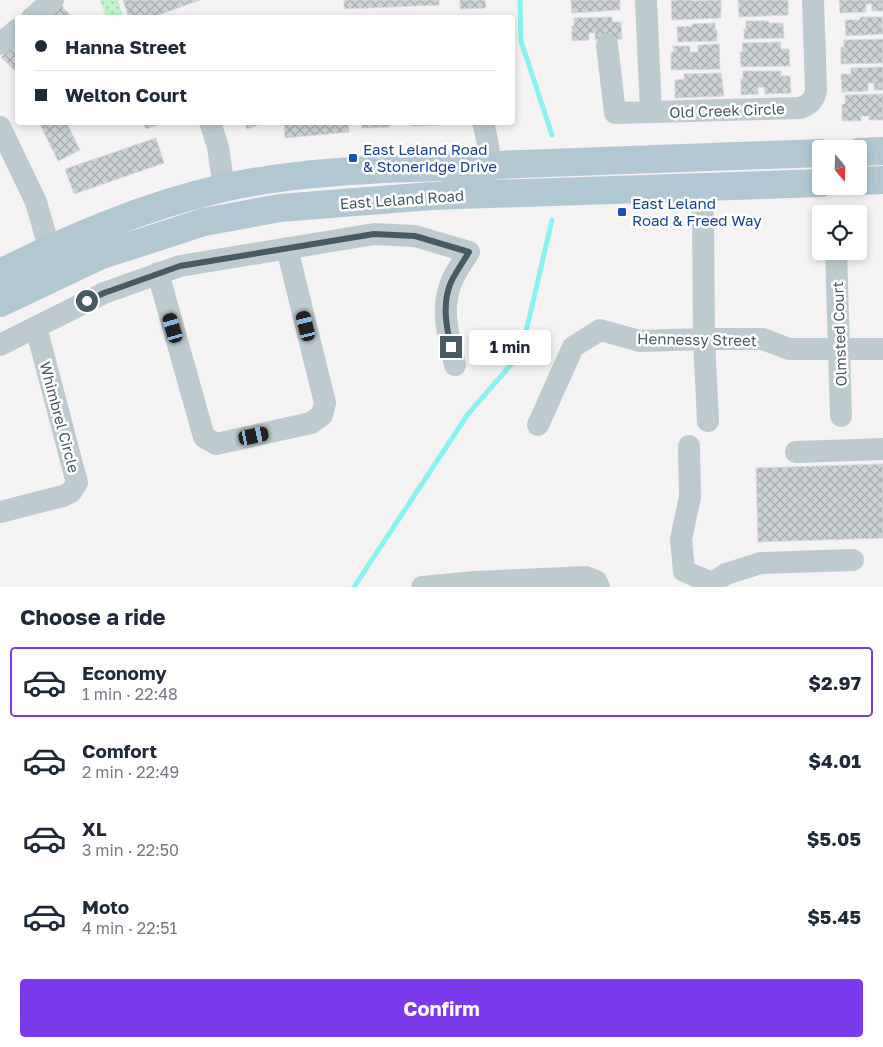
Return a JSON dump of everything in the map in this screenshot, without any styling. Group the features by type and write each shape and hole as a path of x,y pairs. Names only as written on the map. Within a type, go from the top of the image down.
{"main road":[{"path":"868,152 883,151"},
{"name":"East Leland Road","path":"0,273 49,249 142,211 224,188 275,179 329,172 812,153"},
{"path":"868,181 883,180"},
{"name":"East Leland Road","path":"0,303 99,256 204,222 280,208 431,196 812,183"}],"street":[{"path":"36,15 53,0"},
{"name":"Old Creek Circle","path":"646,0 650,112 800,108 809,104 814,98 816,90 813,0"},
{"path":"0,44 15,32"},
{"path":"607,45 615,113 650,112"},
{"path":"211,125 218,147 224,188"},
{"path":"431,196 438,187 444,184 484,180 488,174 488,142 484,125"},
{"path":"0,128 36,202 57,276"},
{"path":"703,216 704,339 708,421"},
{"path":"0,345 104,293 180,266 374,234 415,236 469,252 451,284 445,309 447,330 456,365"},
{"path":"158,273 204,437 216,444 310,424 322,415 325,403 287,248"},
{"name":"Olmsted Court","path":"836,260 841,416"},
{"name":"Whimbrel Circle","path":"0,512 63,496 71,492 77,483 36,327"},
{"name":"Hennessy Street","path":"538,425 572,347 600,330 640,341 763,339 789,349 883,349"},
{"path":"689,446 690,497 681,540 684,572 712,585 726,574 761,563 853,560"},
{"path":"796,452 883,449"},
{"path":"422,587 475,582 586,577 596,581 599,587"}],"green space":[{"path":"100,0 118,0 122,15 105,15"}],"building":[{"path":"123,0 200,0 158,15 128,15"},
{"path":"344,0 439,0 439,5 344,9"},
{"path":"460,0 485,0 486,8 460,9"},
{"path":"571,0 620,0 620,10 572,13"},
{"path":"721,0 721,18 672,20 671,1"},
{"path":"738,0 788,0 788,15 739,17"},
{"path":"839,0 883,0 883,11 872,11 872,4 866,4 866,12 840,13"},
{"path":"59,3 70,15 47,15"},
{"path":"612,17 612,22 621,22 622,39 595,40 595,33 589,33 589,40 572,41 574,18"},
{"path":"860,17 882,17 883,34 846,36 845,20 860,20"},
{"path":"746,21 783,23 784,38 744,39"},
{"path":"715,23 717,41 678,42 677,27"},
{"path":"883,39 883,63 841,64 841,47 844,47 844,40"},
{"path":"781,42 781,49 789,49 790,66 741,67 740,52 743,52 742,43"},
{"path":"719,44 720,69 671,70 673,46 690,46 690,52 698,52 698,45"},
{"path":"15,45 15,71 1,57"},
{"path":"883,67 883,90 874,90 874,83 868,83 868,91 842,92 841,74 851,74 851,68"},
{"path":"743,71 781,71 781,76 790,76 791,93 765,94 764,87 758,87 758,94 741,95"},
{"path":"721,73 724,96 675,98 675,80 684,79 684,74"},
{"path":"883,94 883,120 869,120 869,116 861,116 861,121 842,121 842,104 845,104 845,95"},
{"path":"40,125 68,125 80,150 58,161"},
{"path":"144,125 157,125 146,129"},
{"path":"245,125 258,125 247,129"},
{"path":"284,125 348,125 349,132 285,138"},
{"path":"362,125 390,125 390,127 362,128"},
{"path":"156,138 164,163 74,194 65,169"},
{"path":"883,464 883,538 758,542 756,468"}],"waterway":[{"path":"520,0 521,41 552,135"},
{"path":"354,587 468,414 521,353 552,220"}],"place":[{"name":"East Leland Road & Stoneridge Drive","path":"353,158"},
{"name":"East Leland Road & Freed Way","path":"622,212"}],"route":[{"path":"87,301 180,266 374,234 415,236 469,252 451,284 445,309 451,347"}]}
